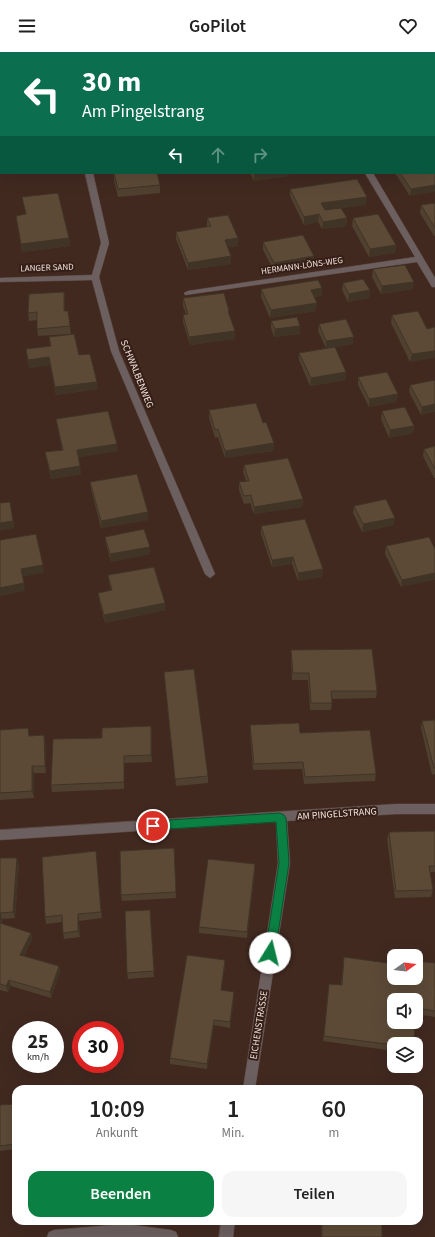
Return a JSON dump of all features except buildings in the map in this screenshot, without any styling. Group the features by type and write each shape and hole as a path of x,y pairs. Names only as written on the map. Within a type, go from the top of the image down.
{"street":[{"path":"89,174 105,243 95,277"},
{"path":"370,174 435,285"},
{"name":"HERMANN-LÖNS-WEG","path":"188,293 419,259"},
{"name":"LANGER SAND","path":"0,280 95,277"},
{"name":"SCHWALBENWEG","path":"95,277 115,352 210,574"},
{"name":"AM PINGELSTRANG","path":"0,835 396,810 435,809"},
{"name":"EICHENSTRASSE","path":"250,1085 284,863 280,818"},
{"path":"226,1237 228,1225"},
{"path":"54,1237 125,1232 171,1237"}],"route":[{"path":"153,826 280,818 284,863 270,953"}]}
